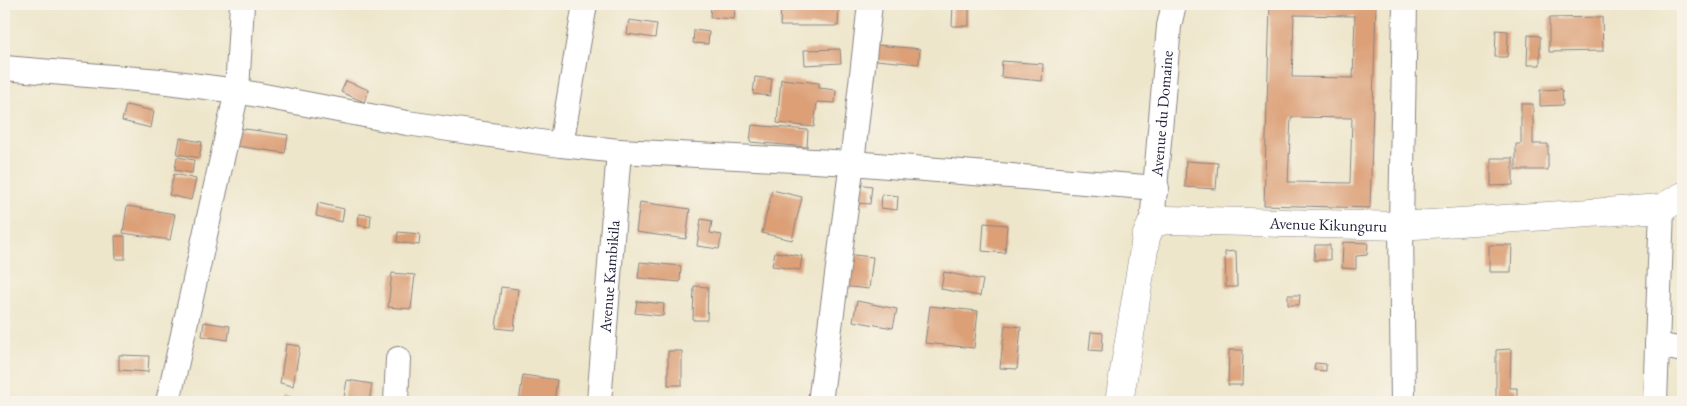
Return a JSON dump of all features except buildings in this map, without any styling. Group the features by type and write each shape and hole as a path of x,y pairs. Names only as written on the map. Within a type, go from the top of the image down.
{"street":[{"path":"168,402 237,91 242,4"},
{"path":"560,144 585,4"},
{"path":"820,402 852,163 870,4"},
{"name":"Avenue du Domaine","path":"1152,224 1157,188 1169,26 1174,4"},
{"path":"1403,402 1401,226 1404,4"},
{"path":"4,68 160,81 237,91 407,123 619,151 852,163 1157,188"},
{"name":"Avenue Kambikila","path":"599,402 619,151"},
{"path":"1655,402 1657,346 1672,202"},
{"name":"Avenue Kikunguru","path":"1152,224 1167,220 1401,226 1672,202"},
{"path":"1119,402 1146,237 1152,224"},
{"path":"1657,346 1683,350"},
{"path":"396,402 398,359"}]}
